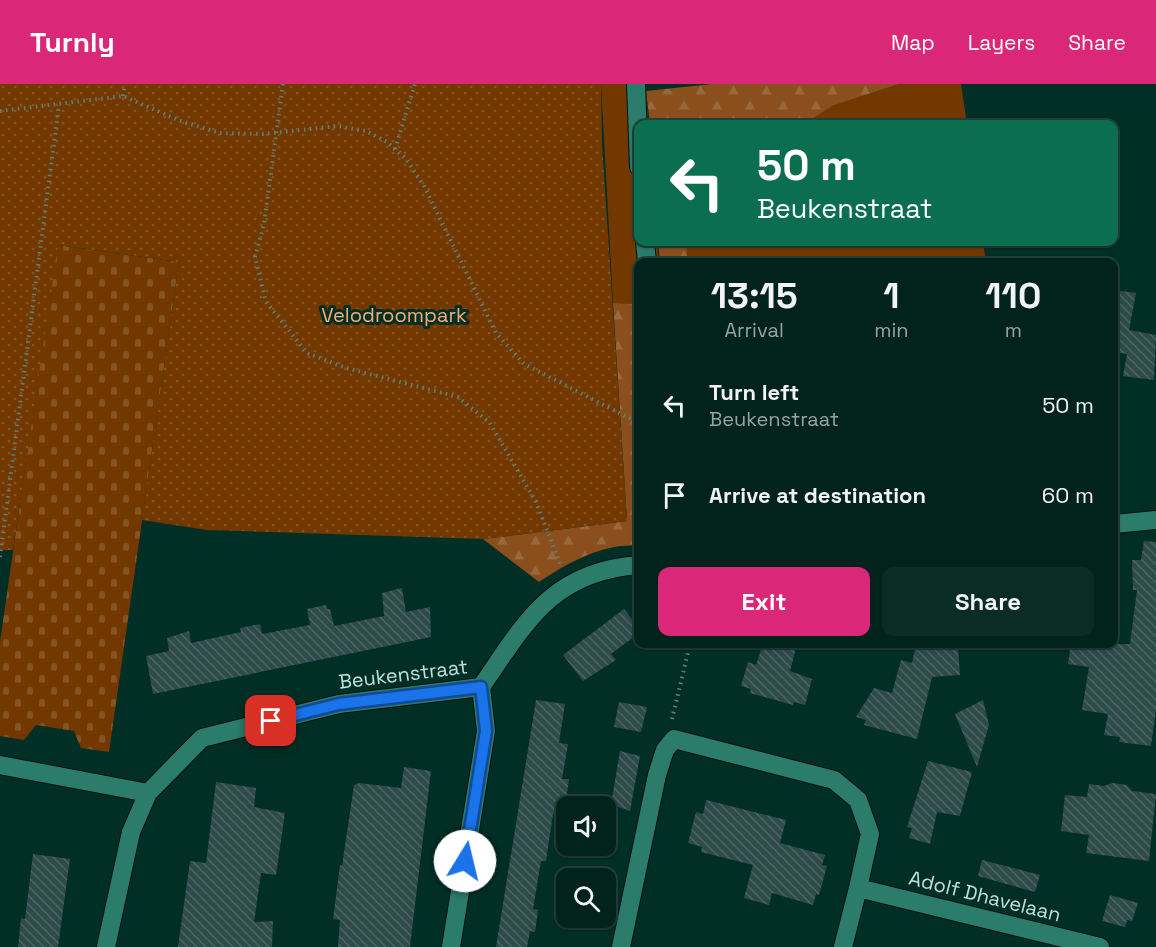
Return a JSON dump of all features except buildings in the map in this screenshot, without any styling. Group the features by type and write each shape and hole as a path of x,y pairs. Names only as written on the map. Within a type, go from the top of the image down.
{"street":[{"path":"636,84 637,120"},
{"path":"1118,524 1156,520"},
{"name":"Beukenstraat","path":"106,947 131,832 148,793 202,738 339,704 481,687 537,608 568,587 599,572 634,566"},
{"path":"452,947 486,731 481,687"},
{"path":"621,947 657,775 666,750 674,739 834,780 858,800 870,834 843,947"},
{"path":"0,765 148,793"},
{"name":"Adolf Dhavelaan","path":"858,888 1100,947"}],"path":[{"path":"123,96 124,84"},
{"path":"283,84 264,224 255,257 266,302 307,353 346,368 458,397 490,423 536,502 568,587"},
{"path":"395,149 415,84"},
{"path":"0,111 123,96 183,122 220,133 275,132 338,126 366,131 395,149 406,159 424,186 496,333 524,364 634,420"},
{"path":"0,557 59,105"},
{"path":"674,739 670,727 689,648"}],"green space":[{"name":"Velodroompark","path":"0,84 601,84 602,144 627,521 483,539 207,530 142,520 179,262 58,245 13,550 0,550"},
{"path":"601,84 646,84 648,120 634,120 634,246 657,246 659,258 634,258 634,304 613,303"},
{"path":"712,84 899,84 832,106 811,120 650,120 646,91"},
{"path":"899,84 961,84 966,120 811,120 832,106"},
{"path":"57,245 179,262 109,752 81,748 74,731 36,725 24,740 0,736 0,642"},
{"path":"658,246 686,246 688,258 660,258"},
{"path":"686,246 984,246 985,258 688,258"},
{"path":"613,303 634,304 634,546 613,547 587,555 539,582 483,539 627,521"}],"route":[{"path":"271,721 339,704 481,687 486,731 465,861"}]}
